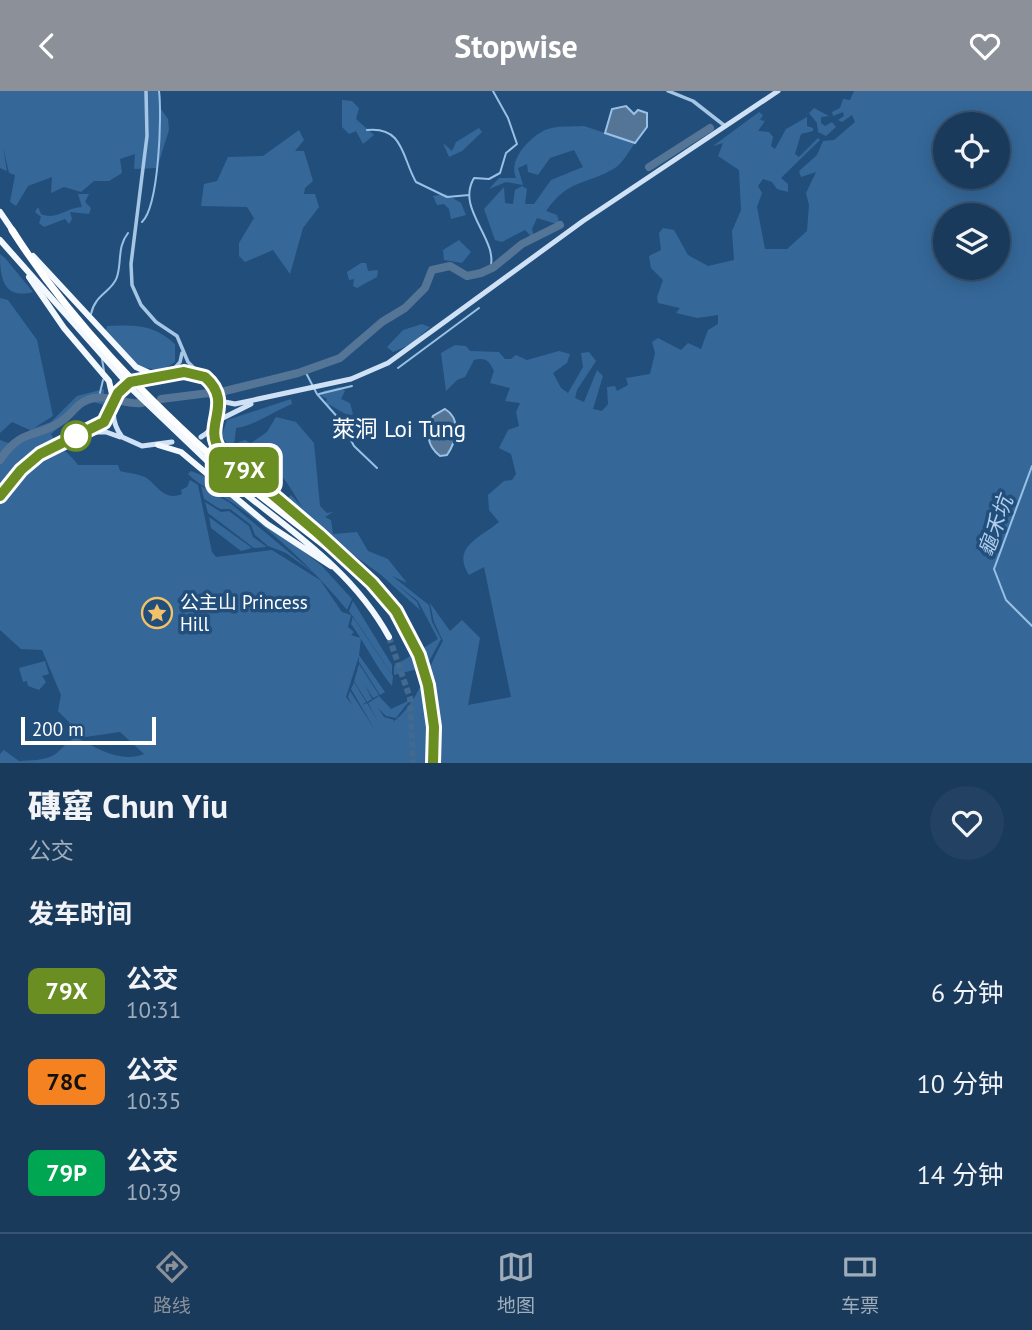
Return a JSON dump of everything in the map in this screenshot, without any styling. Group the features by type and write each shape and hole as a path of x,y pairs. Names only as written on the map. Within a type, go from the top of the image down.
{"highway":[{"path":"0,212 47,280 114,360 225,473 342,558"},
{"path":"12,230 139,370 156,376"},
{"path":"0,240 132,390 347,577 389,637"},
{"path":"0,240 67,332 117,392 112,409"},
{"path":"216,424 215,440 223,452 319,534 381,593 403,623"},
{"path":"158,445 181,452 267,524 347,577"}],"main road":[{"path":"222,403 235,404 314,389 357,377 396,358 583,221 778,91"},
{"path":"142,379 189,372 203,376 222,403 216,424"},
{"path":"201,437 231,412 264,399"},
{"path":"0,496 34,458 56,444 102,424 112,409"},
{"path":"112,409 117,429 125,439"},
{"path":"86,432 106,432 139,446 172,442"}],"street":[{"path":"146,91 146,136 131,280 144,309 177,336 188,362 203,376"},
{"path":"668,91 693,101 725,126"},
{"path":"166,375 180,362 182,347"}],"shaded area":[{"path":"0,91 160,91 161,109 168,119 169,130 157,168 134,169 135,154 120,159 122,173 109,181 94,181 81,192 64,187 51,193 52,177 28,186 16,206 10,202 15,175 9,173 3,147 7,171 0,168"},
{"path":"854,91 1032,91 1032,763 0,763 0,754 4,750 19,761 41,759 54,755 77,737 69,722 58,711 61,695 42,650 21,649 0,630 0,463 4,455 0,458 0,440 11,444 30,430 12,422 0,433 0,298 8,300 37,340 53,416 34,428 51,422 77,396 104,389 104,405 93,402 77,407 74,415 51,434 78,465 118,465 120,471 145,477 163,493 171,496 182,494 181,490 187,487 190,480 198,485 212,552 216,557 272,550 320,580 342,612 351,615 348,627 354,632 351,635 361,638 359,655 385,692 380,695 359,662 359,656 346,697 352,705 348,697 350,691 375,730 351,689 354,682 366,702 362,705 367,703 378,722 368,703 379,696 391,709 410,700 396,718 386,716 378,708 384,717 394,720 393,722 402,714 416,695 443,641 434,622 430,603 450,631 462,620 480,638 468,705 511,697 484,567 469,575 463,557 476,538 499,522 489,510 488,495 504,481 512,480 516,474 511,454 499,448 508,430 519,426 516,412 520,403 505,401 510,388 490,383 494,371 484,359 474,360 465,377 457,380 446,391 441,353 455,345 466,346 470,351 499,352 505,359 516,355 527,360 559,351 570,354 567,363 553,373 561,388 568,393 583,367 581,353 589,352 596,361 577,390 575,398 584,402 597,370 603,376 593,409 602,411 608,404 607,387 615,386 617,391 628,385 626,378 650,374 655,353 652,342 658,338 681,350 688,343 701,349 708,330 718,324 718,315 697,318 676,313 680,308 658,303 657,297 663,280 651,268 649,256 661,250 659,233 663,228 674,230 688,255 708,266 734,260 732,231 741,210 739,170 718,156 723,143 713,146 759,112 763,115 760,120 765,121 758,131 769,132 773,137 771,146 775,149 786,129 807,117 807,126 813,128 813,131 801,134 795,154 799,157 818,138 820,140 781,178 788,184 788,192 777,189 772,182 763,179 758,186 762,193 757,207 765,249 787,249 807,231 809,205 806,193 816,172 801,177 799,171 817,155 823,141 834,140 855,122 852,115 842,122 838,120 844,116 843,112 833,116 832,112 840,108 843,99 850,100","holes":["120,732 144,754 118,756 78,738"]},
{"path":"342,100 352,101 359,108 356,119 374,135 363,144 356,131 349,134 342,127"},
{"path":"626,106 634,114 638,110 647,113 647,127 635,143 605,133 612,109"},
{"path":"814,108 829,116 821,117 821,123 825,126 832,122 836,127 826,136 818,132 817,123 809,113"},
{"path":"584,126 635,143 615,168 570,188 554,200 546,211 557,215 560,225 537,218 532,229 534,237 522,244 530,235 525,230 502,242 495,240 484,209 504,187 505,203 513,204 515,190 522,186 527,189 525,204 534,204 551,180 583,167 574,150 550,158 538,175 528,172 527,164 518,168 523,185 506,182 489,189 499,178 516,178 514,171 517,157 527,144 545,130"},
{"path":"479,128 482,132 462,151 449,157 443,143 452,151 456,142"},
{"path":"299,130 304,140 295,151 304,151 313,181 305,188 304,194 315,194 319,207 303,228 290,274 273,250 245,262 239,256 239,243 254,218 247,207 201,206 204,184 217,181 228,157 263,156"},
{"path":"78,194 89,194 85,202 91,208 89,214 70,212 72,219 69,224 65,219 44,227 39,223 41,217 35,212 38,207 41,214 52,216 82,207"},
{"path":"446,194 461,203 466,215 451,219 449,209 444,204 437,205 433,196"},
{"path":"459,240 471,252 462,263 444,260 443,250"},
{"path":"0,254 33,292 23,294 9,290 1,271"},
{"path":"361,263 366,263 368,271 378,270 377,277 357,288 353,286 354,279 349,280 347,272"},
{"path":"422,324 430,327 412,344 393,352 387,347 403,330"},
{"path":"107,326 135,326 151,329 167,337 175,344 175,362 161,371 138,366 106,331"},
{"path":"340,387 345,391 341,399 350,403 353,414 349,416 325,405 327,399 320,395 323,391"},
{"path":"291,399 292,404 236,428 233,456 222,435 227,420"},
{"path":"445,409 454,419 456,431 447,455 440,456 432,447 428,433 433,416"},
{"path":"276,417 296,422 314,443 320,506 327,513 333,512 325,517 331,520 333,534 357,532 368,551 388,559 407,583 392,576 429,605 432,622 441,639 426,667 394,675 394,666 438,639 418,601 396,584 417,602 420,610 380,574 328,537 287,499 291,495 302,507 284,478 265,460 257,455 256,463 273,479 269,484 239,461 247,456 237,460 244,452 237,445 239,442 245,440 251,443 267,432"},
{"path":"191,471 206,477 321,565 352,599 347,610 308,566 279,539 233,503 193,479 188,474"},
{"path":"201,486 230,503 315,574 286,553 268,546 255,535 251,525 230,509 220,509 204,499"},
{"path":"205,502 221,512 229,511 249,526 253,537 267,547 254,548 208,513"},
{"path":"209,517 252,548 241,551 211,528"},
{"path":"353,601 392,665 392,675 349,611"},
{"path":"353,616 393,676 392,686 351,624"},
{"path":"45,661 49,674 42,676 46,682 39,690 28,686 27,681 23,682 19,668"},
{"path":"359,664 379,695 373,698 365,685 372,699 367,702 354,681"}],"waterway":[{"path":"142,222 148,213 156,180 159,91"},
{"path":"490,270 489,247 473,213 470,190 474,178 489,179 500,173 506,153 517,144 508,118 493,91"},
{"path":"649,167 710,128"},
{"path":"367,130 379,130 395,138 416,182 447,197 469,195"},
{"path":"161,399 225,391 298,373 340,358 382,322 405,308 425,288 432,270 450,266 467,276 481,273 494,267 522,244 560,225"},
{"path":"91,314 96,302 115,282 121,249 128,233"},
{"path":"398,368 479,308"},
{"path":"102,359 104,371"},
{"path":"305,371 317,394 340,420 354,446 377,468"},
{"path":"99,397 103,380"},
{"path":"319,394 352,386"},
{"path":"0,460 15,443 54,426 89,399 106,398 142,403"},
{"name":"龜禾坑","path":"1032,466 994,569 1006,600 1032,626"}],"tunnel":[{"path":"403,623 418,656 428,691 433,726 433,763"},
{"path":"389,637 410,698 413,763"}],"bus line":[{"name":"79X","path":"0,496 30,461 56,444 102,424 113,408 118,393 130,382 184,372 205,377 218,396 219,414 214,433 220,450 319,534 372,583 396,611 419,655 428,685 433,711 433,763"}],"place":[{"name":"公主山 Princess Hill","path":"157,613"}],"district":[{"name":"萊洞 Loi Tung","path":"399,428"}]}
